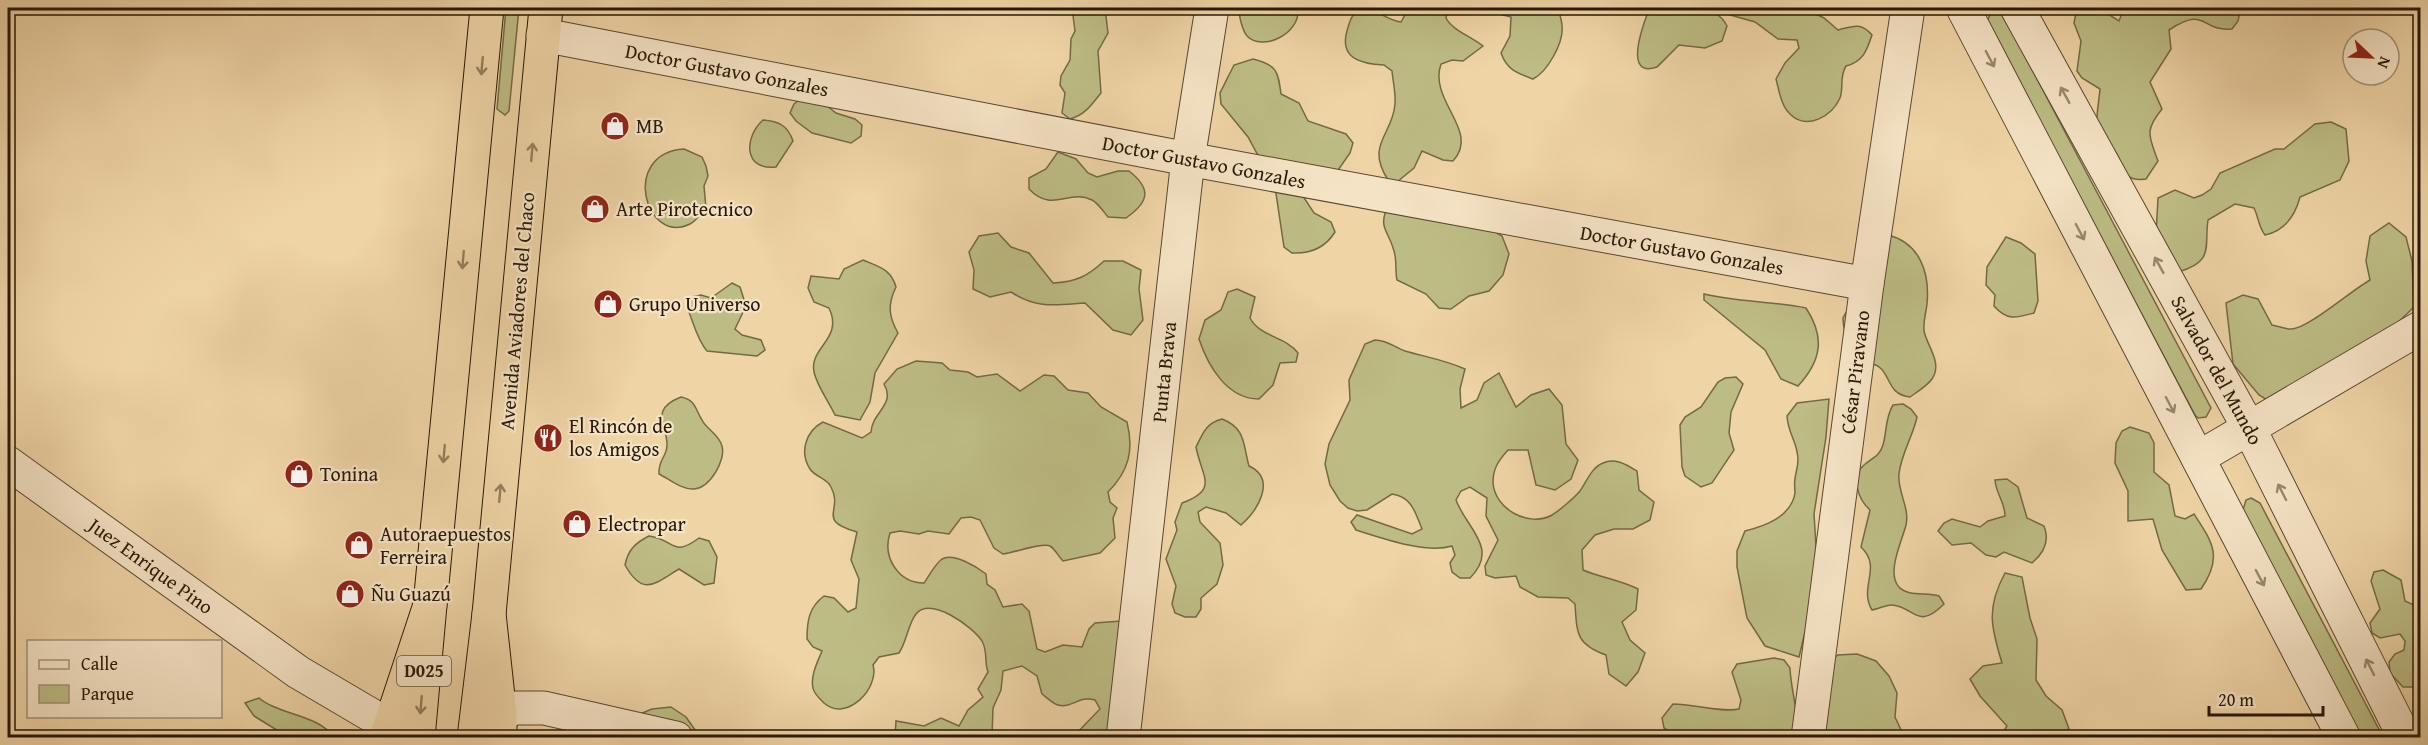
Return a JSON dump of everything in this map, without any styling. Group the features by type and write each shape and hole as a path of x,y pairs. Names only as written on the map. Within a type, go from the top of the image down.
{"highway":[{"path":"387,731 430,605 487,8"},
{"name":"Avenida Aviadores del Chaco","path":"489,614 544,21"},
{"name":"D025","path":"418,738 430,605"},
{"path":"489,614 500,726"},
{"name":"D025","path":"474,738 489,614"}],"street":[{"name":"Punta Brava","path":"1123,738 1188,159 1212,8"},
{"name":"César Piravano","path":"1808,738 1867,284 1908,8"},
{"path":"1963,8 2344,738"},
{"name":"Salvador del Mundo","path":"2017,8 2250,430 2406,738"},
{"name":"Doctor Gustavo Gonzales","path":"544,21 1188,159 1867,284"},
{"path":"2198,458 2250,430 2421,328"},
{"name":"Juez Enrique Pino","path":"8,463 298,672 387,731"},
{"path":"500,726 514,708 544,708 676,738"}],"green space":[{"path":"506,8 519,8 509,111 505,115 497,109"},
{"path":"1072,8 1105,8 1108,33 1098,51 1101,93 1084,112 1070,119 1062,113 1065,93 1060,85 1061,76 1070,60 1071,39 1075,31"},
{"path":"1238,8 1298,8 1297,17 1287,33 1271,41 1262,42 1247,36"},
{"path":"1361,8 1401,22 1406,13 1404,8 1448,8 1446,18 1449,22 1457,30 1483,46 1463,61 1452,60 1441,64 1439,78 1441,91 1461,138 1460,150 1453,161 1443,160 1422,151 1414,168 1397,182 1388,180 1379,157 1382,140 1390,124 1395,104 1392,71 1384,65 1354,58 1346,48 1345,40 1350,21"},
{"path":"1490,8 1558,8 1562,24 1560,40 1549,64 1533,79 1513,70 1503,59 1501,53 1510,36 1511,17 1491,12"},
{"path":"1647,8 1689,8 1692,11 1717,14 1727,26 1722,41 1705,48 1679,45 1657,67 1646,69 1640,65 1638,48 1648,12"},
{"path":"1718,8 1803,8 1824,18 1838,30 1852,26 1860,27 1872,35 1864,55 1857,62 1846,66 1840,98 1836,105 1818,119 1804,121 1797,119 1784,107 1776,79 1785,63 1799,48 1797,40 1778,39 1755,22 1727,14"},
{"path":"2077,8 2107,8 2111,16 2119,21 2124,8 2241,8 2238,21 2232,29 2214,27 2197,19 2181,23 2169,30 2171,49 2150,82 2162,109 2150,129 2152,145 2158,161 2146,179 2131,178 2127,175 2117,154 2098,130 2100,89 2082,78 2077,71 2081,41 2074,23"},
{"path":"2000,9 2211,408 2206,417 2198,418 2195,415 1987,21 1992,11"},
{"path":"1253,59 1275,70 1281,94 1299,103 1308,121 1346,134 1353,143 1350,153 1336,173 1310,165 1299,165 1291,178 1314,213 1331,222 1335,232 1322,246 1311,251 1292,253 1284,247 1275,187 1248,137 1221,104 1220,93 1234,65"},
{"path":"802,98 821,101 836,113 855,119 862,125 861,136 851,143 812,133 796,121 790,113 794,104"},
{"path":"763,120 782,125 793,141 776,167 757,164 750,151 752,135"},
{"path":"2331,122 2346,129 2349,161 2340,180 2300,197 2288,222 2278,230 2265,235 2254,208 2235,204 2208,220 2207,245 2203,258 2190,268 2178,272 2155,252 2158,198 2175,190 2194,198 2202,195 2211,189 2220,173 2275,149 2284,149 2315,124"},
{"path":"684,149 702,157 706,166 708,176 704,186 706,208 690,224 674,227 661,222 651,211 646,196 646,180 652,166 664,154"},
{"path":"1058,152 1076,159 1088,173 1097,177 1118,171 1129,171 1144,190 1143,201 1126,218 1108,217 1096,203 1084,197 1046,200 1038,196 1029,189 1029,178 1046,169"},
{"path":"1425,187 1450,193 1468,206 1492,230 1502,236 1509,254 1503,275 1489,291 1469,296 1451,309 1439,308 1426,294 1397,280 1395,254 1384,224 1389,202"},
{"path":"2389,223 2406,237 2412,261 2414,307 2384,336 2267,400 2259,395 2233,364 2226,303 2243,295 2258,299 2272,325 2286,329 2298,328 2318,317 2370,280 2366,261 2370,236"},
{"path":"998,233 1011,247 1029,253 1053,283 1081,277 1093,271 1104,261 1123,261 1141,270 1139,289 1143,320 1131,335 1113,330 1085,303 1046,305 1029,301 1011,292 990,297 973,289 974,270 969,252 979,236"},
{"path":"1888,235 1899,239 1915,252 1921,261 1927,281 1924,331 1936,367 1932,379 1910,397 1895,391 1881,369 1867,363 1850,342 1843,325 1843,318"},
{"path":"2006,237 2021,243 2035,254 2038,301 2034,313 2017,317 2003,314 1994,306 1995,295 1986,285 1987,267"},
{"path":"863,260 884,269 894,281 896,287 890,311 898,333 875,373 870,402 860,420 835,415 820,388 814,372 814,363 830,335 832,319 829,308 814,302 808,288 811,276 839,279 844,269"},
{"path":"732,283 740,287 746,306 735,329 742,335 761,340 765,350 757,356 707,351 698,336 687,307 692,297 701,295 711,298"},
{"path":"1237,289 1255,297 1250,318 1254,324 1293,347 1298,353 1296,362 1280,363 1273,385 1259,399 1248,398 1237,393 1220,379 1199,339 1205,320 1221,310 1228,292"},
{"path":"1704,294 1806,308 1816,329 1818,348 1812,367 1798,386 1781,379 1765,350 1704,300"},
{"path":"1375,340 1465,369 1460,389 1461,408 1477,400 1484,383 1499,373 1516,407 1531,395 1549,389 1562,405 1566,444 1578,460 1571,479 1555,490 1536,485 1528,450 1508,450 1497,464 1493,482 1499,500 1514,514 1533,519 1552,515 1580,491 1595,468 1607,461 1621,463 1637,471 1639,490 1654,502 1650,520 1633,529 1614,529 1595,535 1582,550 1583,570 1638,589 1636,610 1622,622 1630,640 1645,653 1638,672 1626,686 1609,674 1606,655 1589,647 1580,637 1576,623 1575,604 1568,598 1538,597 1520,587 1516,576 1495,578 1486,575 1485,566 1498,540 1486,516 1487,498 1470,487 1461,491 1456,500 1478,538 1481,548 1482,557 1470,578 1460,578 1452,572 1450,563 1455,555 1452,546 1417,547 1356,530 1351,522 1357,515 1412,534 1422,529 1412,506 1404,498 1392,494 1367,510 1357,511 1348,508 1340,501 1330,485 1325,464 1329,444 1350,400 1349,380 1365,344"},
{"path":"916,361 942,363 950,370 968,372 977,377 997,374 1020,391 1044,375 1054,376 1068,390 1088,393 1101,407 1127,422 1130,442 1128,460 1121,476 1108,492 1110,502 1117,508 1113,518 1115,538 1100,553 1063,561 1052,547 1046,545 1003,554 994,548 980,520 971,517 961,518 949,534 928,531 919,534 900,531 890,533 888,551 900,574 915,582 924,583 937,564 947,557 965,561 982,571 986,574 987,584 995,590 1003,607 1022,604 1029,611 1037,649 1045,652 1063,645 1082,647 1089,629 1095,623 1134,620 1142,717 1140,726 1131,737 1073,737 1100,709 1095,700 1084,699 1063,706 1056,704 1042,694 1037,676 1022,666 1003,671 1001,690 993,708 992,737 895,737 896,721 924,726 941,718 959,726 968,710 983,697 978,689 988,672 982,641 961,622 941,611 931,609 923,609 916,614 899,653 879,657 873,665 874,674 871,683 859,700 842,709 833,708 817,696 813,688 813,679 822,651 813,647 807,639 810,615 815,605 824,596 834,598 848,612 856,608 859,579 851,560 857,532 844,528 834,519 834,495 829,484 810,469 805,456 806,443 812,431 823,422 862,438 871,432 872,425 887,398 884,384 897,369"},
{"path":"1736,377 1743,384 1731,412 1729,433 1734,450 1712,483 1701,487 1685,476 1682,467 1680,425 1685,417 1701,407 1718,382 1725,378"},
{"path":"681,397 690,400 704,423 718,438 723,452 711,479 694,489 680,486 659,474 667,446 662,413 665,407"},
{"path":"1829,399 1826,437 1814,514 1818,578 1799,657 1765,646 1747,618 1737,567 1737,551 1745,531 1776,519 1793,501 1798,459 1787,416 1797,403"},
{"path":"1903,404 1917,417 1899,474 1907,519 1894,565 1895,581 1907,592 1939,596 1944,604 1935,612 1921,617 1899,606 1891,605 1872,610 1867,593 1870,562 1861,547 1870,510 1859,494 1857,476 1864,465 1882,449 1893,405"},
{"path":"1222,419 1240,432 1249,466 1262,479 1262,495 1253,511 1241,525 1226,513 1206,507 1198,512 1200,522 1220,543 1223,565 1217,584 1201,598 1201,609 1196,617 1185,617 1175,613 1172,604 1176,586 1166,559 1177,530 1175,522 1182,503 1201,493 1204,487 1204,475 1196,447 1209,426"},
{"path":"2130,427 2149,433 2154,443 2154,472 2169,485 2175,516 2185,519 2194,514 2210,542 2213,550 2212,568 2201,589 2186,590 2162,550 2153,519 2128,521 2128,491 2115,463 2116,443 2122,431"},
{"path":"2007,479 2018,487 2027,518 2044,526 2046,531 2045,546 2032,563 2004,552 1996,557 1986,555 1971,543 1952,545 1938,531 1944,523 1952,519 1980,527 1988,521 2005,516 1995,480"},
{"path":"2251,498 2260,503 2383,737 2362,737 2243,510 2246,500"},
{"path":"649,536 678,547 684,547 699,538 709,541 717,557 714,583 704,585 679,569 656,583 649,585 638,581 625,565 626,560 633,548"},
{"path":"2383,570 2401,580 2405,601 2420,608 2420,679 2413,687 2403,687 2390,673 2389,662 2395,654 2404,650 2405,641 2400,634 2380,638 2372,633 2370,623 2380,609 2371,581 2374,572"},
{"path":"2005,573 2022,577 2030,618 2037,639 2036,680 2046,696 2062,710 2069,729 2053,737 2000,737 2007,726 1980,696 1970,679 1983,666 2002,663 1992,618 1995,597"},
{"path":"1857,654 1876,661 1889,676 1897,693 1895,717 1903,734 1912,737 1825,737 1822,728 1830,660 1838,655"},
{"path":"1774,658 1784,660 1790,668 1801,737 1678,737 1664,728 1662,718 1673,704 1724,710 1739,709 1741,700 1732,672 1737,664"},
{"path":"259,698 267,704 319,724 333,737 288,737 254,716 245,703"},
{"path":"671,707 686,717 700,737 557,738 564,720 635,716 652,709"}],"place":[{"name":"MB","path":"615,126"},
{"name":"Arte Pirotecnico","path":"595,209"},
{"name":"Grupo Universo","path":"608,304"},
{"name":"El Rincón de los Amigos","path":"548,438"},
{"name":"Tonina","path":"299,474"},
{"name":"Electropar","path":"577,524"},
{"name":"Autoraepuestos Ferreira","path":"359,545"},
{"name":"Ñu Guazú","path":"350,594"}]}
